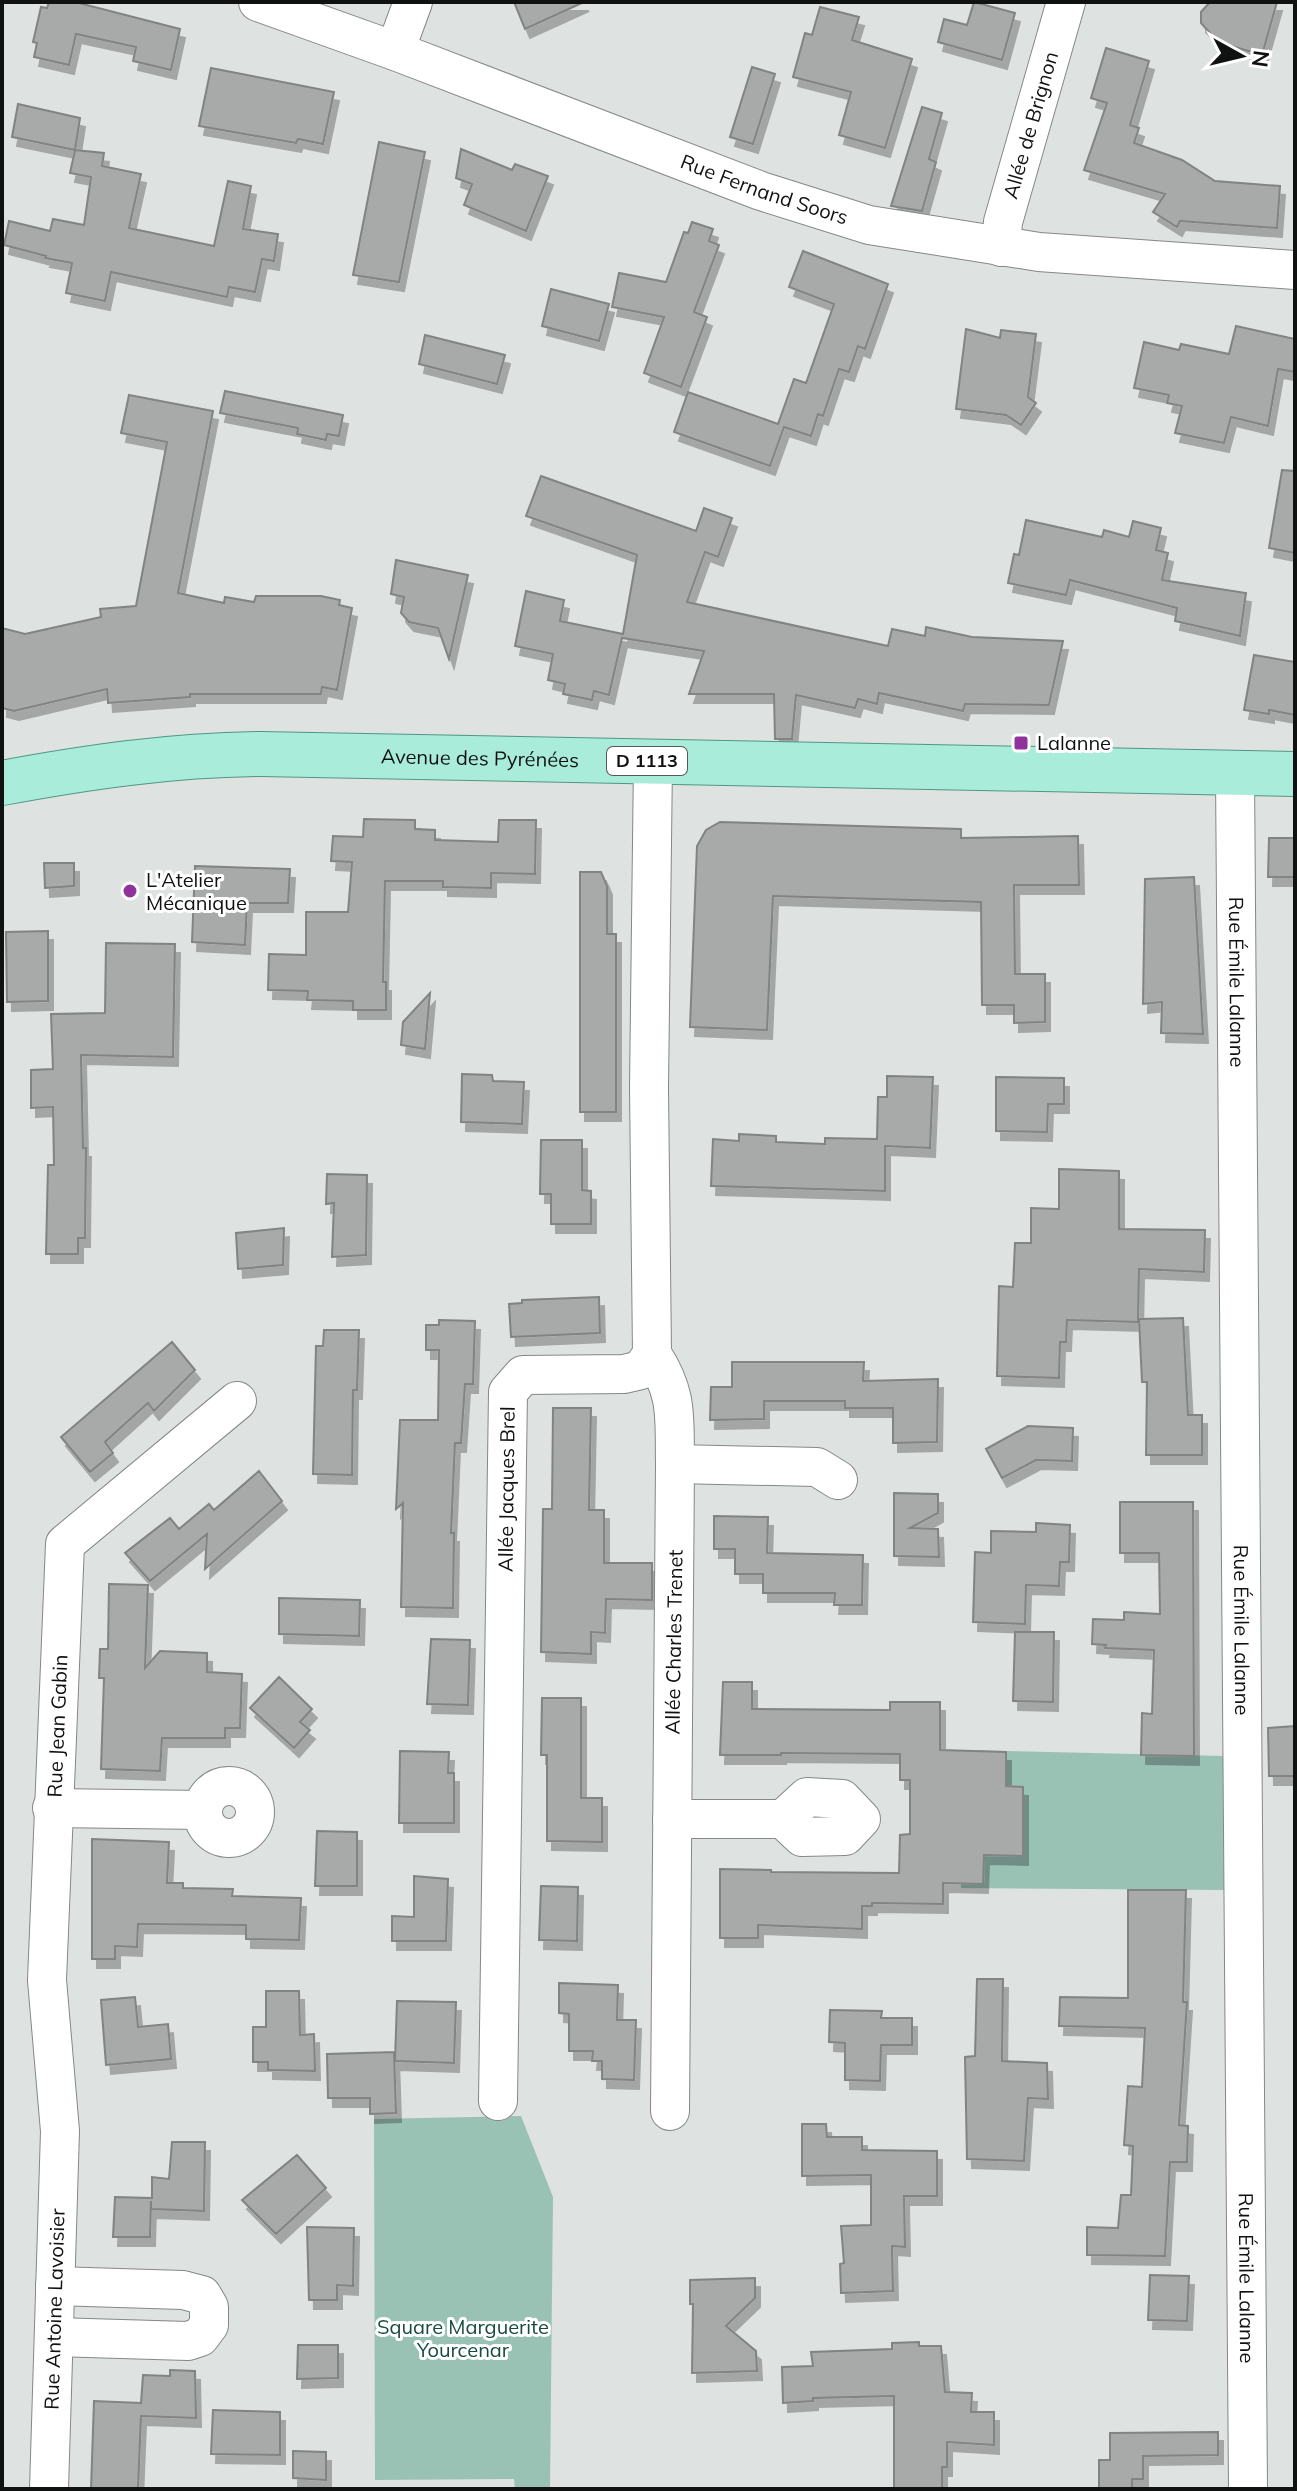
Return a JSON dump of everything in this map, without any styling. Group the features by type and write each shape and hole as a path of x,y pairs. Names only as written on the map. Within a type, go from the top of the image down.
{"main road":[{"name":"Avenue des Pyrénées","path":"2,783 81,768 204,754 1295,774"}],"street":[{"name":"Rue Fernand Soors","path":"258,2 761,191 825,212 908,233 1001,247 1295,270"},
{"path":"395,51 413,2"},
{"name":"Allée de Brignon","path":"1001,247 1003,222 1066,2"},
{"path":"652,1354 649,1074 653,761"},
{"name":"Rue Émile Lalanne","path":"1235,772 1248,2489"},
{"name":"Allée Charles Trenet","path":"652,1354 664,1371 673,1395 675,1464 670,2111"},
{"name":"Allée Jacques Brel","path":"498,2101 508,1392 523,1375 624,1374 641,1370 652,1354"},
{"name":"Rue Jean Gabin","path":"60,2131 47,1980 65,1544 237,1401"},
{"path":"675,1464 817,1467 838,1480"},
{"path":"52,1808 203,1810"},
{"path":"672,1819 783,1819"},
{"name":"Rue Antoine Lavoisier","path":"49,2489 60,2131"},
{"path":"54,2337 188,2341 200,2337 209,2325 209,2307 202,2295 183,2290 55,2286"}],"green space":[{"path":"958,1750 1223,1756 1224,1890 961,1888"},
{"name":"Square Marguerite Yourcenar","path":"521,2116 553,2197 550,2489 515,2489 514,2479 375,2480 374,2119"}],"building":[{"path":"49,2 75,2 180,29 171,70 133,61 136,47 76,34 69,65 34,57 37,43 33,42 41,7 47,8"},
{"path":"514,2 584,2 525,29"},
{"path":"974,2 1015,13 1002,60 938,42 944,19 967,25"},
{"path":"1210,2 1277,2 1262,55 1218,42 1201,23 1201,12"},
{"path":"820,7 859,17 852,40 912,59 885,148 839,135 851,92 793,77 805,33 812,35"},
{"path":"1106,48 1149,61 1130,125 1139,128 1134,143 1182,160 1215,181 1280,186 1277,228 1180,221 1177,227 1153,212 1165,194 1084,170 1107,103 1091,98"},
{"path":"752,67 775,74 753,144 730,137"},
{"path":"211,68 334,92 323,144 298,139 296,143 199,126"},
{"path":"18,104 80,118 75,150 12,137"},
{"path":"922,107 942,113 929,159 936,162 922,211 891,206"},
{"path":"379,142 425,152 399,282 353,275"},
{"path":"461,149 512,170 515,164 548,176 526,231 464,205 472,184 456,178"},
{"path":"75,150 104,153 102,166 141,174 129,228 214,246 228,181 251,186 243,229 278,234 274,261 262,259 255,292 229,287 227,297 111,272 105,301 66,293 72,263 4,245 9,221 50,231 53,219 84,225 91,177 70,173"},
{"path":"692,222 713,229 709,241 719,245 694,312 707,317 681,387 644,373 664,317 612,307 619,273 666,282 684,232 688,233"},
{"path":"803,251 888,284 865,349 858,346 849,372 839,369 823,416 818,414 811,436 784,427 770,466 674,432 688,392 778,424 794,379 806,383 834,304 789,287"},
{"path":"551,289 609,304 599,341 542,326"},
{"path":"1236,326 1295,339 1295,372 1278,369 1268,426 1231,417 1224,443 1175,433 1182,406 1167,403 1169,395 1134,388 1144,342 1179,350 1181,344 1229,354"},
{"path":"966,329 1000,338 1001,330 1036,334 1028,397 1036,403 1021,425 1006,415 956,409"},
{"path":"425,335 505,355 497,384 419,364"},
{"path":"225,391 343,415 339,436 327,434 326,440 297,434 298,428 220,413"},
{"path":"129,395 213,411 178,593 224,603 225,597 254,602 256,596 321,596 340,600 339,605 352,608 337,690 322,687 321,694 190,694 190,697 108,703 107,689 14,711 2,708 2,628 25,634 101,617 100,609 136,606 167,442 121,433"},
{"path":"1282,470 1295,471 1295,553 1269,548"},
{"path":"541,476 696,531 704,508 732,518 718,557 705,552 687,602 888,646 892,629 925,636 926,627 972,637 1063,641 1049,705 965,704 963,711 879,693 877,704 858,699 855,708 796,695 792,739 775,739 774,694 689,694 704,651 622,638 609,695 594,691 592,700 563,694 565,684 548,680 553,654 515,646 526,591 564,600 560,621 623,634 637,555 526,516"},
{"path":"1026,520 1102,537 1104,530 1129,537 1133,521 1161,528 1156,550 1168,553 1162,580 1246,593 1240,636 1175,621 1177,608 1070,580 1066,595 1008,583 1014,554 1019,555"},
{"path":"396,560 468,575 449,659 438,628 409,622 401,613 404,597 391,594"},
{"path":"1254,655 1295,662 1295,715 1269,710 1269,714 1244,710"},
{"path":"364,819 415,820 415,829 435,830 435,840 498,842 499,820 536,820 535,874 491,873 491,888 443,887 443,881 385,881 383,982 386,982 386,1010 353,1010 353,1001 307,1000 308,991 268,990 269,954 306,955 306,912 348,912 352,862 331,861 333,836 363,837"},
{"path":"720,822 961,829 961,838 1078,836 1079,885 1014,885 1015,974 1045,974 1045,1022 1014,1023 1014,1005 982,1005 981,902 773,896 767,1030 690,1027 697,846 706,830"},
{"path":"1269,838 1295,838 1295,877 1268,877"},
{"path":"44,863 74,863 74,886 45,888"},
{"path":"195,866 290,869 288,903 247,903 245,945 192,942"},
{"path":"580,872 601,872 607,886 607,934 616,934 616,1112 580,1112"},
{"path":"1194,877 1203,1034 1161,1033 1162,1002 1143,1004 1145,879"},
{"path":"48,931 48,1001 7,1002 6,932"},
{"path":"106,943 175,944 173,1057 81,1055 83,1148 86,1148 85,1238 78,1238 78,1254 46,1254 48,1165 54,1165 53,1107 31,1108 31,1070 53,1069 51,1014 105,1013"},
{"path":"430,993 425,1049 401,1045 403,1022"},
{"path":"462,1074 492,1075 493,1081 524,1082 522,1124 461,1122"},
{"path":"887,1076 933,1077 930,1148 885,1146 885,1191 711,1186 713,1139 739,1141 739,1134 776,1136 776,1142 825,1144 825,1138 877,1139 878,1097 887,1097"},
{"path":"996,1077 1064,1078 1064,1104 1048,1104 1047,1132 996,1131"},
{"path":"541,1140 582,1140 582,1190 591,1191 591,1224 551,1224 551,1194 540,1194"},
{"path":"1059,1169 1119,1171 1119,1229 1205,1230 1204,1272 1139,1269 1138,1322 1067,1320 1066,1342 1060,1342 1059,1378 997,1376 999,1286 1013,1287 1015,1243 1031,1243 1031,1208 1059,1209"},
{"path":"327,1174 367,1175 366,1255 332,1257 334,1203 326,1204"},
{"path":"284,1228 283,1265 238,1269 236,1233"},
{"path":"599,1297 600,1333 511,1337 509,1304 522,1303 522,1300"},
{"path":"1183,1318 1188,1415 1202,1415 1202,1455 1146,1455 1147,1382 1142,1382 1139,1319"},
{"path":"439,1320 475,1321 473,1384 465,1384 461,1443 455,1443 451,1533 454,1533 453,1608 401,1607 403,1503 396,1509 400,1420 438,1420 439,1350 426,1350 426,1325 439,1325"},
{"path":"324,1330 359,1330 357,1390 353,1390 352,1475 313,1474 316,1346 323,1346"},
{"path":"172,1342 195,1370 154,1411 148,1403 105,1442 113,1453 90,1472 61,1437"},
{"path":"732,1362 864,1362 863,1381 938,1379 937,1442 893,1443 893,1408 845,1408 845,1401 764,1401 764,1419 710,1420 711,1387 732,1387"},
{"path":"553,1408 591,1408 589,1510 604,1510 604,1563 652,1563 652,1600 606,1599 605,1633 591,1632 591,1654 541,1652 543,1509 552,1509"},
{"path":"1028,1426 1073,1428 1072,1461 1036,1460 1002,1478 986,1449"},
{"path":"259,1471 282,1501 205,1569 207,1534 150,1581 125,1553 170,1518 179,1529 209,1504 214,1510"},
{"path":"894,1493 938,1494 938,1513 910,1528 938,1529 939,1557 894,1556"},
{"path":"1120,1502 1193,1502 1194,1756 1141,1755 1142,1713 1152,1714 1154,1650 1105,1648 1106,1645 1092,1644 1093,1619 1124,1620 1124,1612 1160,1614 1159,1553 1120,1553"},
{"path":"714,1516 768,1517 767,1553 863,1555 862,1605 834,1605 835,1593 763,1593 763,1574 735,1574 735,1549 714,1549"},
{"path":"1036,1523 1070,1525 1069,1562 1060,1562 1059,1586 1026,1585 1025,1624 973,1622 975,1552 991,1553 991,1531 1036,1532"},
{"path":"109,1584 148,1585 145,1668 160,1651 207,1653 207,1672 242,1674 240,1728 225,1728 225,1738 162,1738 160,1771 101,1769 104,1678 99,1678 100,1649 108,1649"},
{"path":"279,1598 360,1600 359,1636 279,1634"},
{"path":"1015,1632 1054,1632 1053,1702 1013,1701"},
{"path":"431,1639 470,1640 468,1705 427,1704"},
{"path":"279,1677 312,1709 300,1722 310,1730 294,1748 250,1708"},
{"path":"723,1682 752,1682 752,1709 890,1710 890,1702 940,1702 940,1750 1006,1752 1006,1786 1023,1787 1023,1856 984,1855 983,1884 943,1883 943,1904 872,1903 872,1906 862,1906 862,1929 758,1925 758,1938 720,1938 720,1869 899,1873 900,1835 910,1834 910,1780 900,1780 900,1754 720,1755"},
{"path":"542,1698 581,1698 581,1798 602,1798 602,1842 547,1841 547,1755 541,1755"},
{"path":"1295,1726 1295,1776 1269,1776 1268,1728"},
{"path":"400,1751 449,1752 448,1773 454,1773 454,1823 399,1823"},
{"path":"317,1831 357,1832 357,1886 315,1886"},
{"path":"92,1839 169,1842 167,1883 183,1883 183,1888 233,1889 232,1896 301,1898 299,1940 246,1939 246,1925 138,1924 137,1947 115,1946 115,1959 92,1959"},
{"path":"414,1876 448,1879 446,1941 392,1941 392,1916 414,1917"},
{"path":"541,1886 578,1887 577,1941 539,1940"},
{"path":"1128,1890 1186,1890 1183,2002 1187,2002 1179,2125 1188,2126 1187,2162 1170,2162 1165,2256 1087,2255 1087,2227 1118,2228 1121,2195 1131,2195 1133,2146 1124,2145 1128,2086 1142,2087 1145,2028 1059,2026 1060,1997 1128,1998"},
{"path":"977,1979 1003,1979 1002,2061 1047,2063 1048,2099 1028,2098 1024,2161 967,2159 965,2057 975,2056"},
{"path":"559,1983 618,1985 617,2020 636,2020 634,2080 602,2079 602,2061 592,2061 593,2051 569,2051 569,2014 559,2013"},
{"path":"266,1991 299,1991 300,2035 314,2034 315,2071 268,2070 268,2062 253,2062 253,2027 266,2027"},
{"path":"135,1997 138,2027 168,2024 171,2059 106,2065 101,2000"},
{"path":"397,2001 456,2002 454,2063 395,2061"},
{"path":"830,2010 882,2011 881,2018 912,2018 912,2045 881,2045 880,2081 845,2080 845,2043 829,2042"},
{"path":"394,2052 396,2113 370,2114 370,2098 328,2098 327,2054"},
{"path":"802,2124 826,2124 827,2137 862,2137 862,2150 937,2151 937,2196 904,2196 905,2247 892,2246 893,2291 841,2293 840,2264 844,2263 841,2226 871,2225 871,2175 802,2176"},
{"path":"172,2142 205,2142 204,2211 151,2209 151,2201 150,2237 113,2237 115,2197 152,2198 152,2177 169,2179"},
{"path":"297,2155 326,2188 276,2234 242,2200"},
{"path":"307,2227 354,2228 353,2286 337,2285 337,2300 309,2300"},
{"path":"1150,2275 1189,2276 1187,2321 1148,2320"},
{"path":"755,2278 755,2298 726,2326 756,2351 757,2371 692,2373 693,2304 690,2304 690,2280"},
{"path":"919,2342 919,2346 941,2346 945,2392 972,2393 971,2412 994,2412 994,2445 947,2442 947,2467 942,2467 942,2489 894,2489 894,2396 813,2398 813,2401 783,2403 782,2367 813,2366 811,2352 892,2349 892,2343"},
{"path":"298,2345 338,2345 338,2378 297,2379"},
{"path":"170,2370 195,2371 196,2418 141,2416 138,2489 91,2489 94,2401 141,2403 143,2375 170,2376"},
{"path":"213,2410 280,2412 280,2455 211,2454"},
{"path":"1218,2432 1218,2455 1143,2456 1143,2479 1132,2479 1132,2489 1099,2489 1099,2460 1110,2460 1110,2433"},
{"path":"293,2451 326,2452 326,2480 293,2478"}],"place":[{"name":"Lalanne","path":"1021,743"},
{"name":"L'Atelier Mécanique","path":"130,891"}]}
